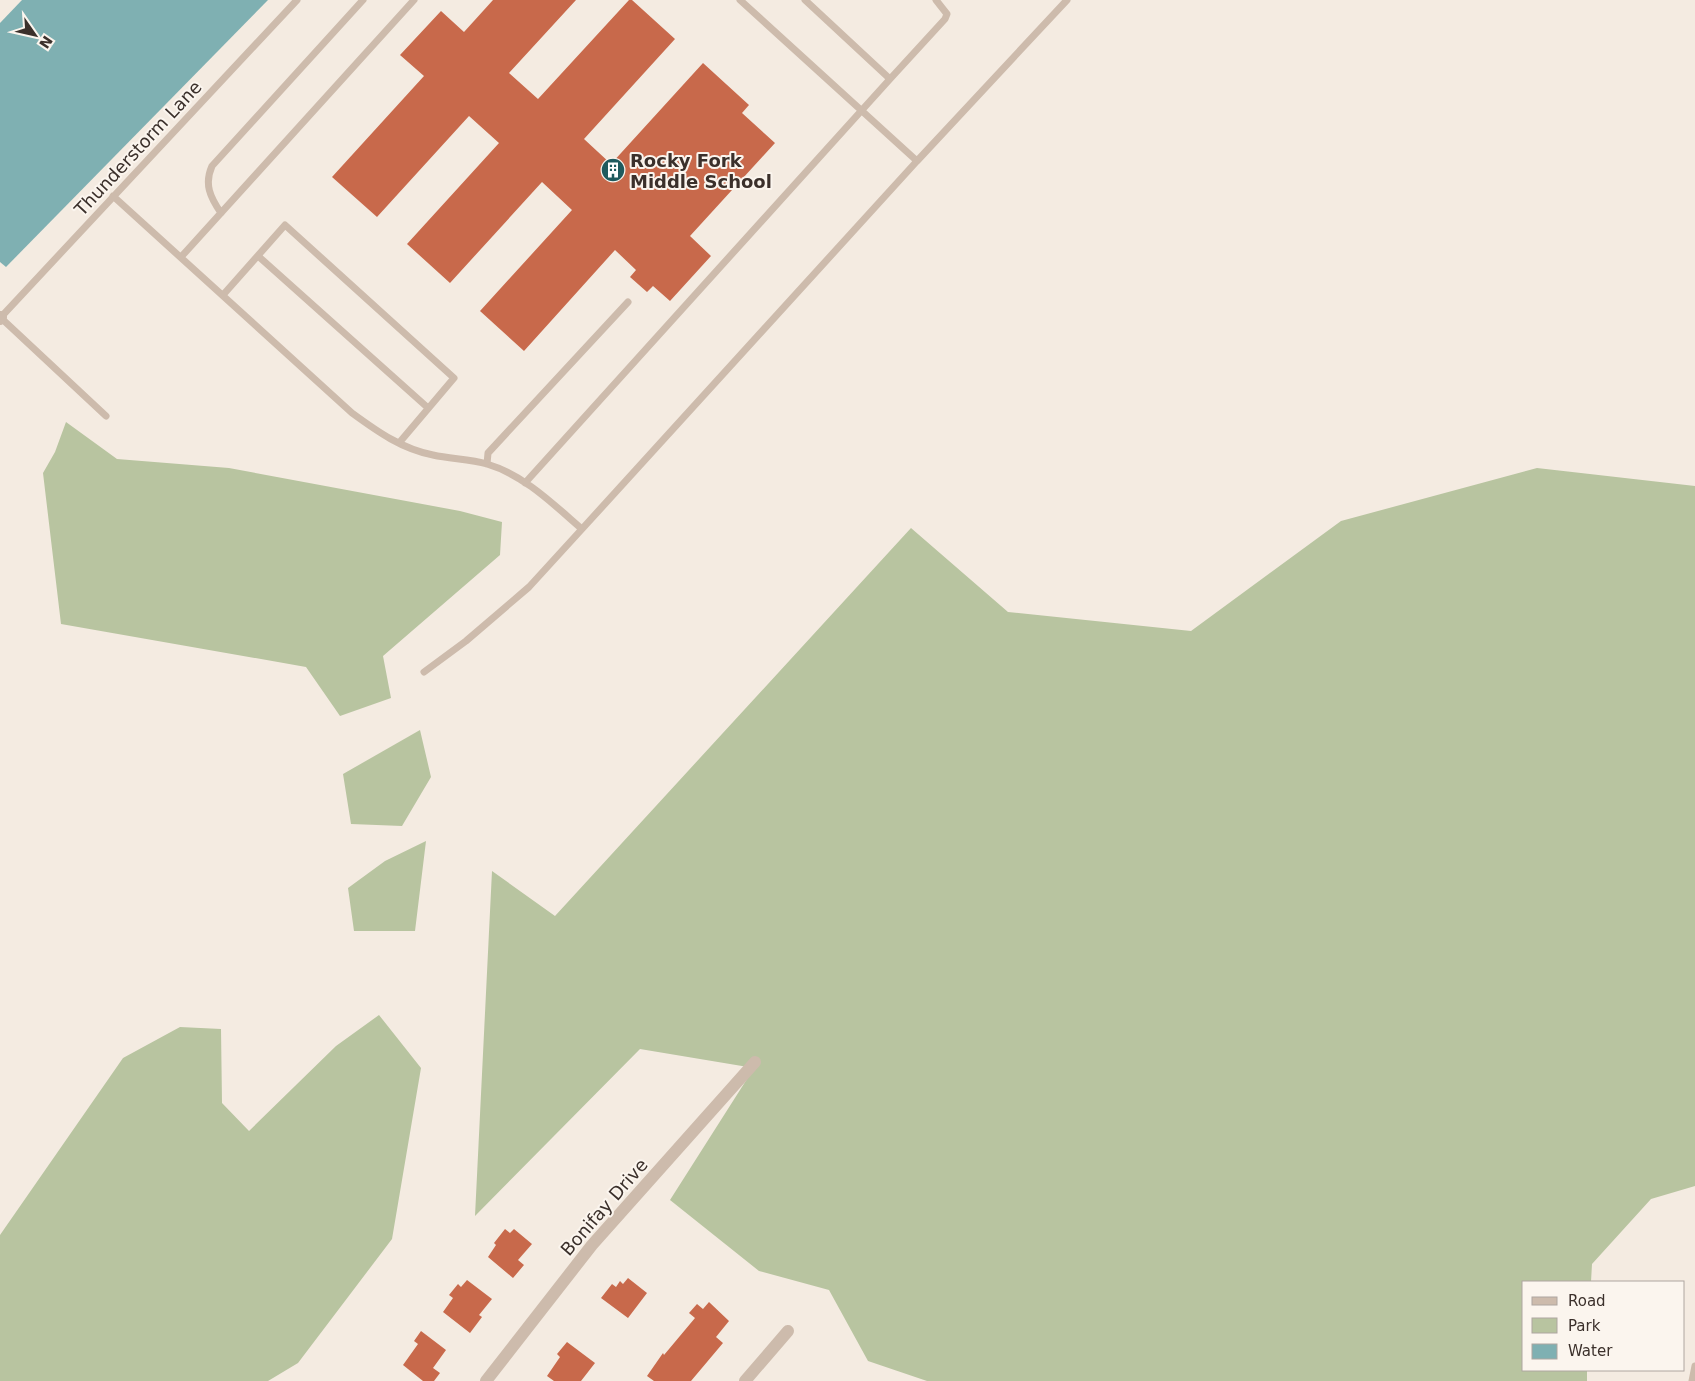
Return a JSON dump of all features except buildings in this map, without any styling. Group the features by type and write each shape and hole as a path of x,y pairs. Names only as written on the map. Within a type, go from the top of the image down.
{"street":[{"name":"Bonifay Drive","path":"486,1381 592,1245 756,1062"},
{"path":"745,1381 788,1331"}],"lane":[{"name":"Thunderstorm Lane","path":"0,318 297,0"},
{"path":"221,213 213,202 207,178 212,166 363,0"},
{"path":"181,257 414,0"},
{"path":"740,0 917,161"},
{"path":"806,0 890,79"},
{"path":"525,482 860,111 945,20 948,14 936,0"},
{"path":"424,672 466,641 528,587 917,161 1067,0"},
{"path":"113,196 352,413 385,438 433,455 487,464 525,482 582,529"},
{"path":"223,295 285,225 454,378 427,407 399,444"},
{"path":"258,256 427,407"},
{"path":"487,464 488,453 628,302"},
{"path":"0,318 106,416"},
{"path":"1692,1381 1695,1366"}],"green space":[{"path":"66,422 117,459 229,468 460,511 502,522 500,555 383,656 391,698 340,716 306,667 61,624 43,473 55,452"},
{"path":"1537,468 1695,486 1695,1186 1651,1199 1592,1264 1591,1281 1522,1281 1522,1371 1587,1371 1587,1381 927,1381 868,1361 829,1290 759,1271 670,1200 754,1068 640,1049 475,1216 492,871 555,916 911,528 1008,612 1191,631 1341,521"},
{"path":"420,730 431,777 402,826 351,824 343,774"},
{"path":"426,841 415,931 354,931 348,888 385,861"},
{"path":"379,1015 421,1068 392,1239 298,1363 268,1381 0,1381 0,1235 123,1058 180,1027 221,1029 222,1103 249,1131 336,1046"}],"water":[{"path":"22,0 268,0 6,267 0,262 0,23"}],"place":[{"name":"Rocky Fork Middle School","path":"613,170"}]}
